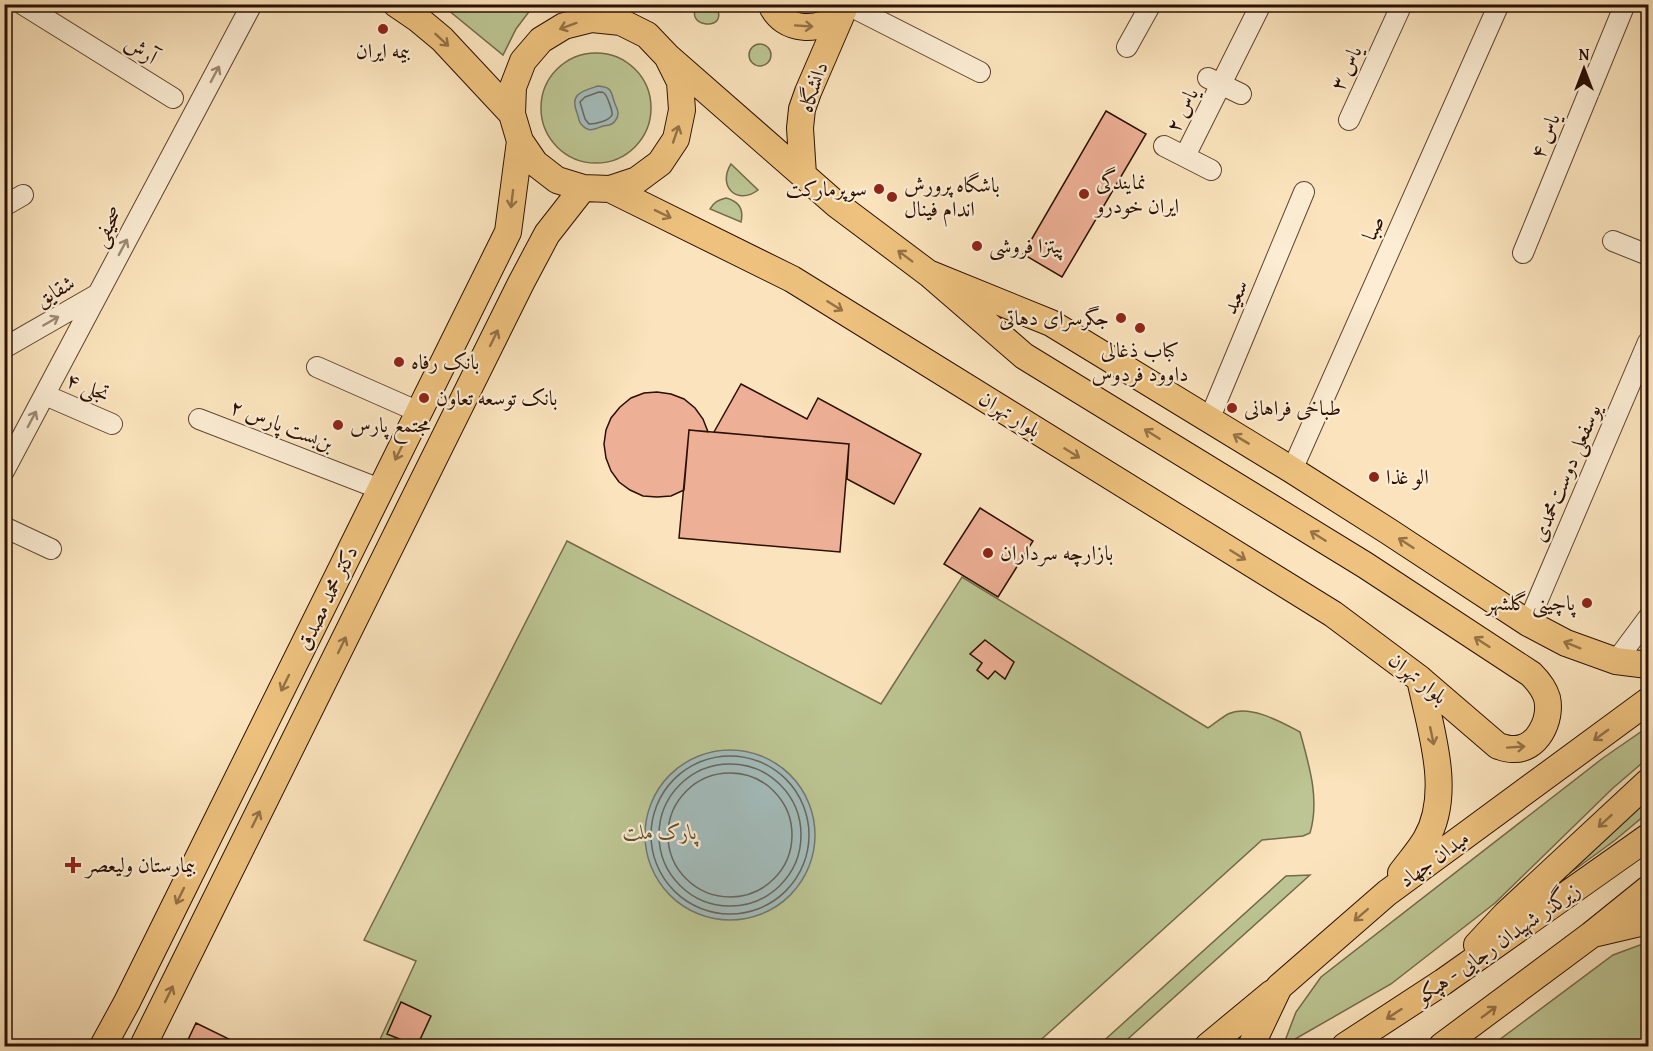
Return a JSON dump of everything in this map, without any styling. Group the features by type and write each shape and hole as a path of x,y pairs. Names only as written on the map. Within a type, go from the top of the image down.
{"main road":[{"path":"396,4 442,39 512,114"},
{"path":"606,4 647,35 667,56 680,82 682,110 676,139 660,162 637,180 610,189 583,188 557,180 535,163 520,141 512,114 513,87 523,61 541,40 564,26 592,19 621,22 647,35"},
{"path":"771,4 783,20 796,27 815,27 834,21 845,7"},
{"name":"دانشگاه","path":"803,175 800,128 802,109 845,7"},
{"name":"بلوار تهران","path":"610,189 792,279 1333,614 1420,679 1498,746 1512,750 1526,747 1538,737 1545,726 1548,712 1547,697 1540,683 1531,674 1365,566 1024,356 928,273 836,204 667,56"},
{"name":"دکتر محمد مصدق","path":"103,1047 508,232 520,141"},
{"name":"دکتر محمد مصدق","path":"143,1047 521,283 548,234 583,188"},
{"path":"508,232 541,246"},
{"name":"بلوار تهران","path":"928,273 1051,323 1292,470 1528,623 1566,643 1616,661 1648,665"},
{"path":"1387,893 1427,837 1438,806 1439,770 1420,679"},
{"name":"میدان جهاد","path":"1254,1039 1279,987 1387,893 1648,701"},
{"path":"1443,982 1506,914 1648,782"},
{"name":"زیرگذر شهیدان رجایی - هپکو","path":"1345,1047 1443,982 1648,837"},
{"path":"1442,1047 1591,935 1648,889"},
{"path":"1591,935 1648,921"},
{"path":"1208,1047 1279,987"}],"street":[{"name":"آرش","path":"22,4 173,98"},
{"name":"صحیفی","path":"4,471 252,4"},
{"path":"1127,47 1151,4"},
{"name":"یاس ۲","path":"1185,156 1214,81 1262,4"},
{"name":"یاس ۳","path":"1349,120 1402,4"},
{"name":"صبا","path":"1292,470 1499,4"},
{"name":"یاس ۴","path":"1523,252 1625,4"},
{"path":"845,7 980,72"},
{"name":"یاس ۲","path":"1214,81 1241,94"},
{"name":"یاس ۲","path":"1164,146 1211,170"},
{"name":"سعید","path":"1209,420 1304,192"},
{"path":"4,206 23,195"},
{"path":"1613,241 1648,255"},
{"name":"شقایق","path":"4,348 98,294"},
{"name":"یوسفعلی دوست‌محمدی","path":"1528,623 1648,342"},
{"path":"317,367 419,412"},
{"name":"تجلی ۴","path":"45,395 112,424"},
{"name":"بن‌بست پارس ۲","path":"199,419 380,489"},
{"path":"4,527 51,549"},
{"path":"1616,661 1648,618"}],"green space":[{"path":"699,4 715,5 719,14 717,20 706,24 700,22 695,12"},
{"path":"442,5 534,5 516,29 503,55"},
{"path":"760,44 768,47 771,55 768,63 760,66 752,63 749,55 752,47"},
{"path":"596,53 617,57 635,69 647,87 651,108 647,129 635,147 617,159 596,163 575,159 557,147 545,129 541,108 545,87 557,69 575,57"},
{"path":"731,164 758,190 743,196 731,191 726,180"},
{"path":"726,198 739,206 742,213 741,222 710,209 716,202"},
{"name":"پارک ملت","path":"567,541 881,704 962,577 1208,728 1228,714 1246,711 1265,716 1300,732 1314,795 1310,833 1303,836 1262,840 1034,1046 377,1046 416,961 364,940"},
{"path":"1648,727 1648,758 1613,788 1495,903 1391,984 1283,1046 1296,1012 1321,977 1603,758"},
{"path":"1648,796 1648,808 1645,815 1559,881"},
{"path":"1310,875 1120,1046 1098,1046 1286,876"},
{"path":"1648,942 1648,1046 1491,1046 1613,955"}],"water":[{"path":"598,86 611,91 618,115 611,125 590,130 580,122 575,101 579,94"},
{"path":"730,750 762,757 790,775 808,803 815,835 808,867 790,895 762,913 730,920 698,913 670,895 652,867 645,835 652,803 670,775 698,757"}],"building":[{"name":"نمایندگی ایران خودرو","path":"1106,111 1146,134 1062,277 1023,254"},
{"path":"741,384 807,419 818,398 921,454 894,504 847,479 849,444 714,432"},
{"path":"657,392 684,399 703,419 708,432 689,430 684,490 671,496 657,497 643,496 619,482 611,471 604,444 611,418 620,407 631,398 644,393"},
{"path":"689,430 849,444 840,552 679,538"},
{"name":"بازارچه سرداران","path":"980,508 1033,541 998,597 944,564"},
{"path":"985,640 1014,662 1005,679 995,671 988,679 977,670 982,663 970,654"},
{"path":"401,1002 431,1016 417,1046 387,1034"},
{"path":"196,1023 231,1040 228,1046 185,1046"}],"place":[{"name":"بیمه ایران","path":"383,29"},
{"name":"سوپرمارکت","path":"879,189"},
{"name":"نمایندگی ایران خودرو","path":"1084,194"},
{"name":"باشگاه پرورش اندام فینال","path":"892,197"},
{"name":"پیتزا فروشی","path":"977,246"},
{"name":"جگرسرای دهاتی","path":"1121,318"},
{"name":"کباب ذغالی داوود فردوس","path":"1140,328"},
{"name":"بانک رفاه","path":"399,362"},
{"name":"بانک توسعه تعاون","path":"424,398"},
{"name":"طباخی فراهانی","path":"1232,408"},
{"name":"مجتمع پارس","path":"338,425"},
{"name":"الو غذا","path":"1374,477"},
{"name":"بازارچه سرداران","path":"988,553"},
{"name":"پاچینی گلشهر","path":"1587,603"},
{"name":"بیمارستان ولیعصر","path":"73,865"}]}
